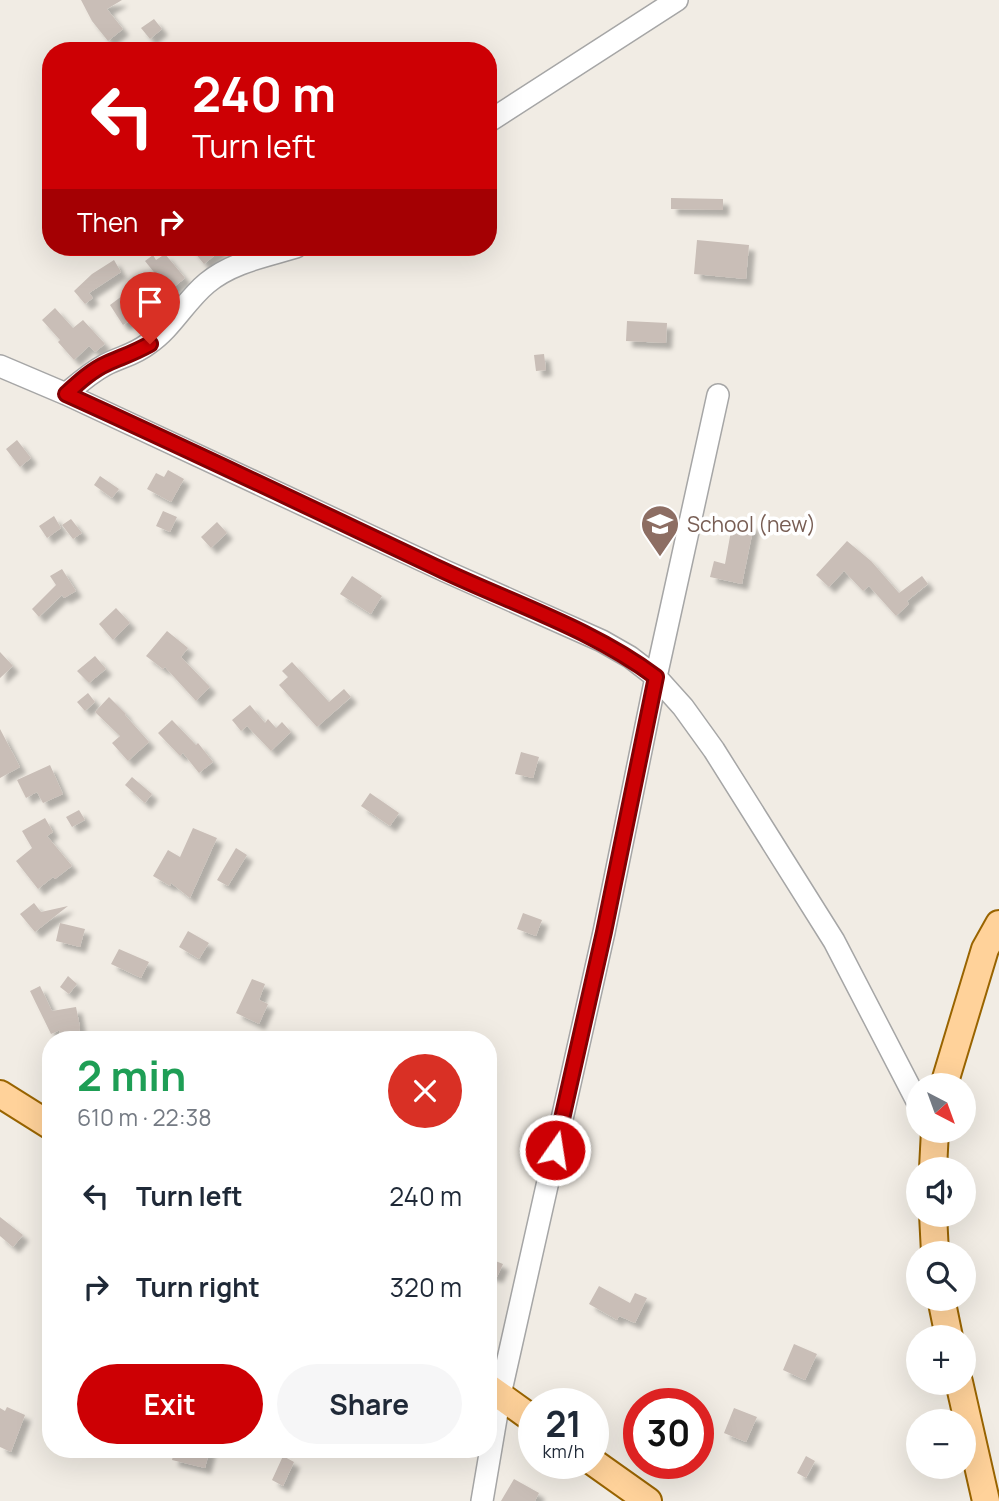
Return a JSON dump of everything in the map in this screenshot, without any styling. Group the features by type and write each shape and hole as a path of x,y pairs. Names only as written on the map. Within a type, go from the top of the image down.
{"main road":[{"path":"948,1073 985,949 999,923"},
{"path":"0,1094 42,1120"},
{"path":"497,1393 518,1408"},
{"path":"962,1395 986,1501"},
{"path":"609,1473 648,1501"}],"street":[{"path":"497,116 677,0"},
{"path":"66,394 97,369 130,356 150,344 165,331 206,283 225,271 269,256"},
{"path":"0,366 602,641 630,657 656,677 683,707 714,750 834,941 906,1080"},
{"path":"497,1378 604,932 718,395"},
{"path":"482,1501 487,1458"}],"building":[{"path":"81,0 122,0 107,9 123,29 108,41 92,21"},
{"path":"154,19 162,29 150,39 141,28"},
{"path":"671,198 723,199 723,210 671,209"},
{"path":"697,240 749,245 746,279 694,274"},
{"path":"152,256 156,260 167,256 185,278 169,291 145,261"},
{"path":"197,256 214,256 204,264"},
{"path":"114,260 121,272 89,293 93,298 85,304 74,291 92,274"},
{"path":"122,296 136,317 123,325 110,305"},
{"path":"55,308 73,328 83,320 105,344 95,352 89,346 74,360 42,320"},
{"path":"627,321 667,323 666,343 626,341"},
{"path":"544,354 546,370 536,371 534,355"},
{"path":"17,440 31,458 20,467 6,449"},
{"path":"168,470 184,479 171,502 147,489 156,473 164,477"},
{"path":"100,476 119,489 112,498 94,485"},
{"path":"163,511 177,517 170,532 156,526"},
{"path":"54,516 61,528 47,538 39,526"},
{"path":"71,519 82,533 73,539 62,525"},
{"path":"217,522 227,533 211,548 201,537"},
{"path":"740,522 754,525 742,584 710,577 714,561 725,564 731,531 738,533"},
{"path":"847,541 871,561 899,593 922,576 928,584 907,601 909,604 896,616 869,586 863,591 844,571 829,587 816,575"},
{"path":"62,569 76,591 64,598 62,595 39,617 32,609 56,585 50,576"},
{"path":"352,576 382,596 371,614 340,594"},
{"path":"116,608 130,623 113,640 99,624"},
{"path":"167,631 188,648 181,657 210,687 196,701 165,667 163,669 146,656"},
{"path":"0,652 13,666 0,678"},
{"path":"95,656 106,669 89,683 77,671"},
{"path":"292,662 329,702 344,689 351,697 317,727 279,685 288,677 282,671"},
{"path":"88,693 95,702 85,711 77,702"},
{"path":"109,697 149,742 128,761 112,743 120,736 95,712"},
{"path":"250,705 265,723 268,719 276,728 282,722 291,732 271,751 247,726 241,731 232,720"},
{"path":"172,720 196,745 198,743 213,762 199,773 183,753 180,756 158,733"},
{"path":"0,729 20,767 0,778"},
{"path":"521,752 539,757 533,778 515,774"},
{"path":"50,765 63,794 43,803 37,792 26,798 17,780"},
{"path":"132,777 152,794 145,803 125,785"},
{"path":"370,793 399,813 390,826 361,806"},
{"path":"79,810 85,820 72,827 66,817"},
{"path":"45,818 53,832 47,836 72,866 38,889 16,861 32,848 22,831"},
{"path":"193,828 217,838 190,898 171,883 170,886 153,876 168,850 180,857"},
{"path":"236,848 247,855 228,886 217,880"},
{"path":"34,903 41,912 68,906 35,932 20,914"},
{"path":"523,913 542,920 536,936 517,929"},
{"path":"60,923 85,929 80,947 56,941"},
{"path":"188,931 209,943 199,959 179,947"},
{"path":"119,949 149,962 141,978 111,964"},
{"path":"68,976 77,984 69,994 60,987"},
{"path":"252,979 265,984 259,1000 268,1004 259,1024 236,1013"},
{"path":"40,986 52,1011 76,1007 79,1031 50,1031 30,991"},
{"path":"0,1217 23,1235 13,1247 0,1236"},
{"path":"497,1262 503,1264 497,1277"},
{"path":"599,1286 630,1303 635,1293 647,1298 635,1323 619,1316 617,1320 589,1304"},
{"path":"794,1344 817,1354 805,1380 783,1370"},
{"path":"7,1407 25,1415 11,1452 0,1447 0,1408 5,1411"},
{"path":"734,1408 757,1417 746,1442 724,1433"},
{"path":"806,1456 815,1461 806,1478 797,1473"},
{"path":"173,1458 208,1458 205,1468"},
{"path":"282,1458 294,1462 283,1486 272,1480"},
{"path":"514,1479 539,1493 535,1501 501,1501"}],"place":[{"name":"School (new)","path":"660,558"}],"route":[{"path":"150,344 130,356 107,363 66,394 445,571 602,641 630,657 656,677 604,932 555,1150"}]}
